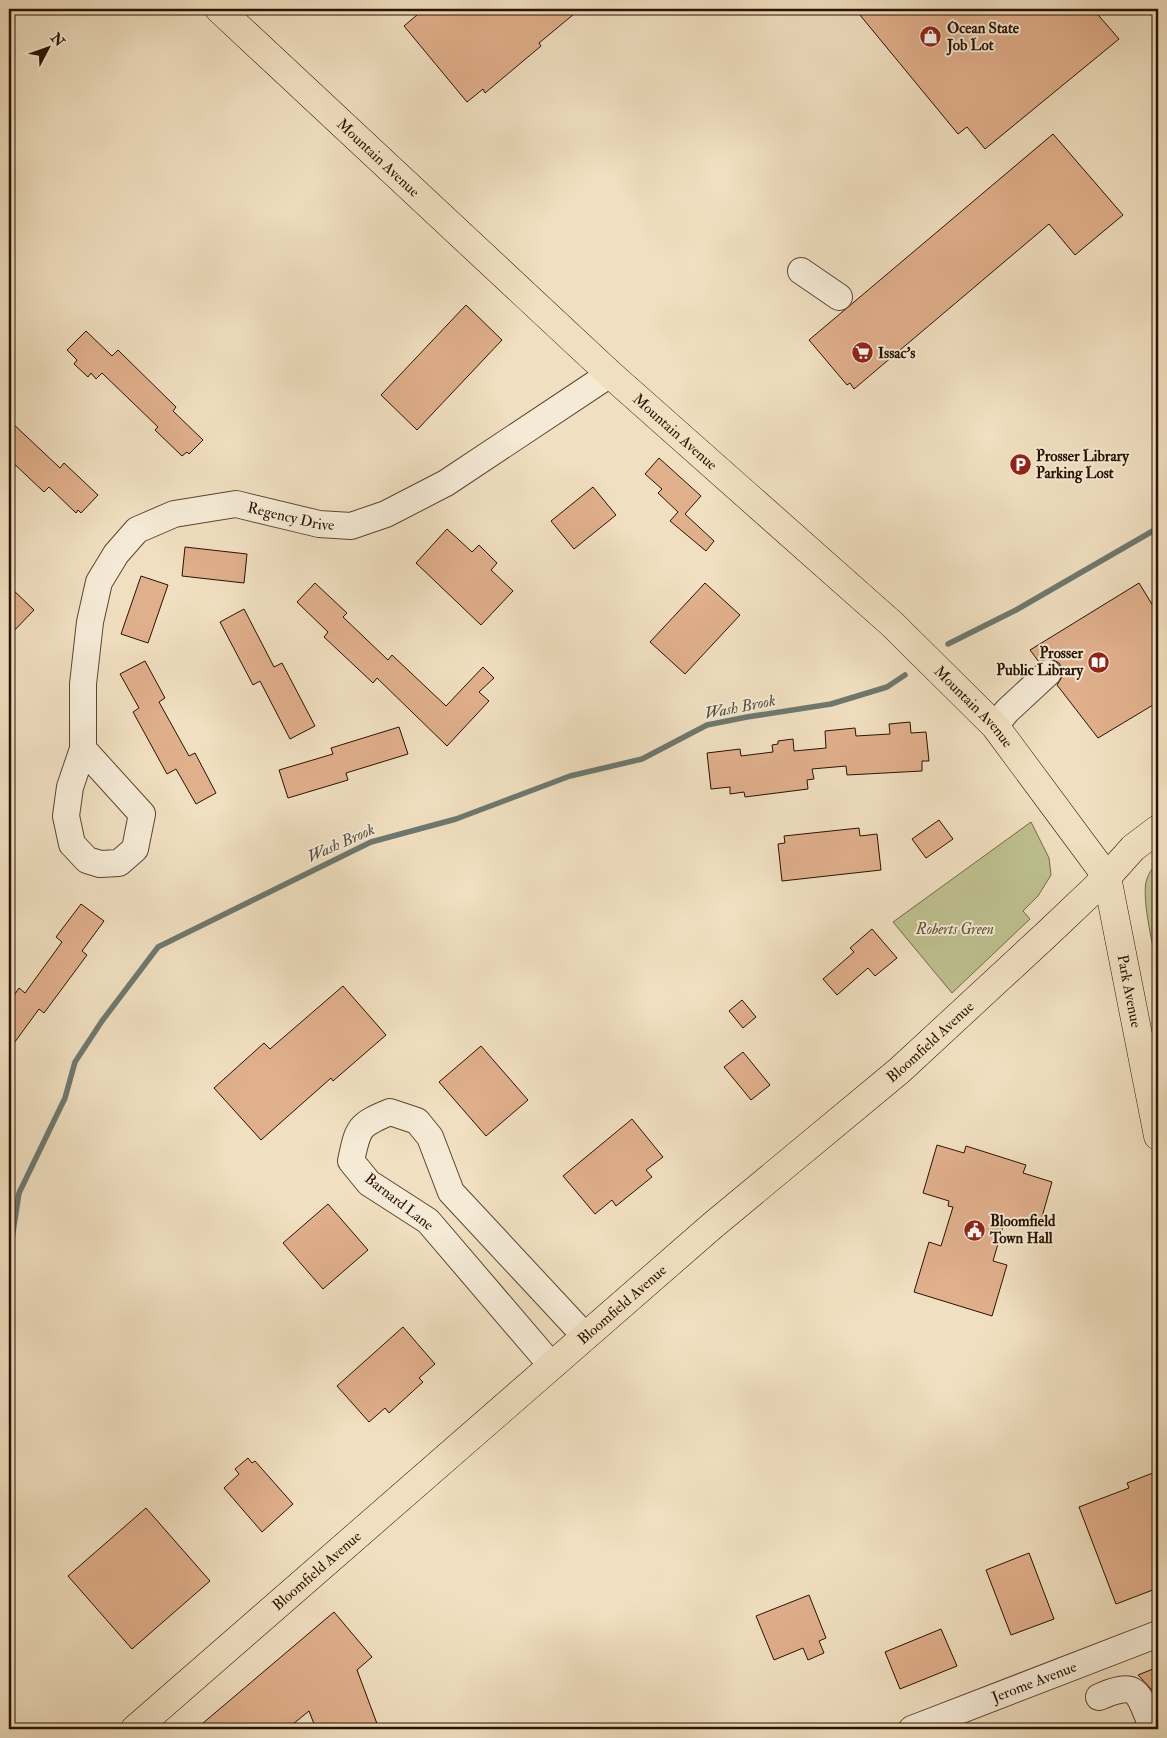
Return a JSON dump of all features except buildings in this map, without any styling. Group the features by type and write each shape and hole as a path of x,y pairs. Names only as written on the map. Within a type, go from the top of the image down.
{"main road":[{"name":"Mountain Avenue","path":"218,9 610,374 892,624 995,726 1108,876"},
{"name":"Bloomfield Avenue","path":"135,1729 712,1226 900,1070 1108,876 1133,848 1158,829"},
{"name":"Park Avenue","path":"1108,876 1158,1136"}],"street":[{"path":"801,271 839,297"},
{"name":"Regency Drive","path":"83,749 84,684 90,622 99,582 116,554 137,530 174,514 236,504 319,524 350,526 386,514 446,483 610,374"},
{"path":"995,726 1013,705 1048,673"},
{"name":"Barnard Lane","path":"552,1366 428,1221 369,1182 351,1161 357,1134 367,1121 390,1112 417,1121 430,1137 451,1192 585,1336"},
{"name":"Jerome Avenue","path":"912,1729 1158,1634"},
{"path":"1099,1697 1118,1689 1126,1688 1133,1691 1140,1698 1153,1729"}],"green space":[{"name":"Roberts Green","path":"1031,822 1049,858 1051,875 1038,896 1023,911 1030,919 952,993 893,922"},
{"path":"1158,863 1158,972 1151,939 1145,891 1148,876"}],"waterway":[{"name":"Wash Brook","path":"948,644 1016,610 1158,528"},
{"name":"Wash Brook","path":"9,1258 19,1193 65,1098 75,1062 102,1021 158,947 371,842 456,819 570,776 642,759 707,725 831,704 887,687 905,675"}],"place":[{"name":"Ocean State Job Lot","path":"931,37"},
{"name":"Issac's","path":"862,353"},
{"name":"Prosser Library Parking Lost","path":"1020,465"},
{"name":"Prosser Public Library","path":"1099,662"},
{"name":"Bloomfield Town Hall","path":"974,1230"}]}
